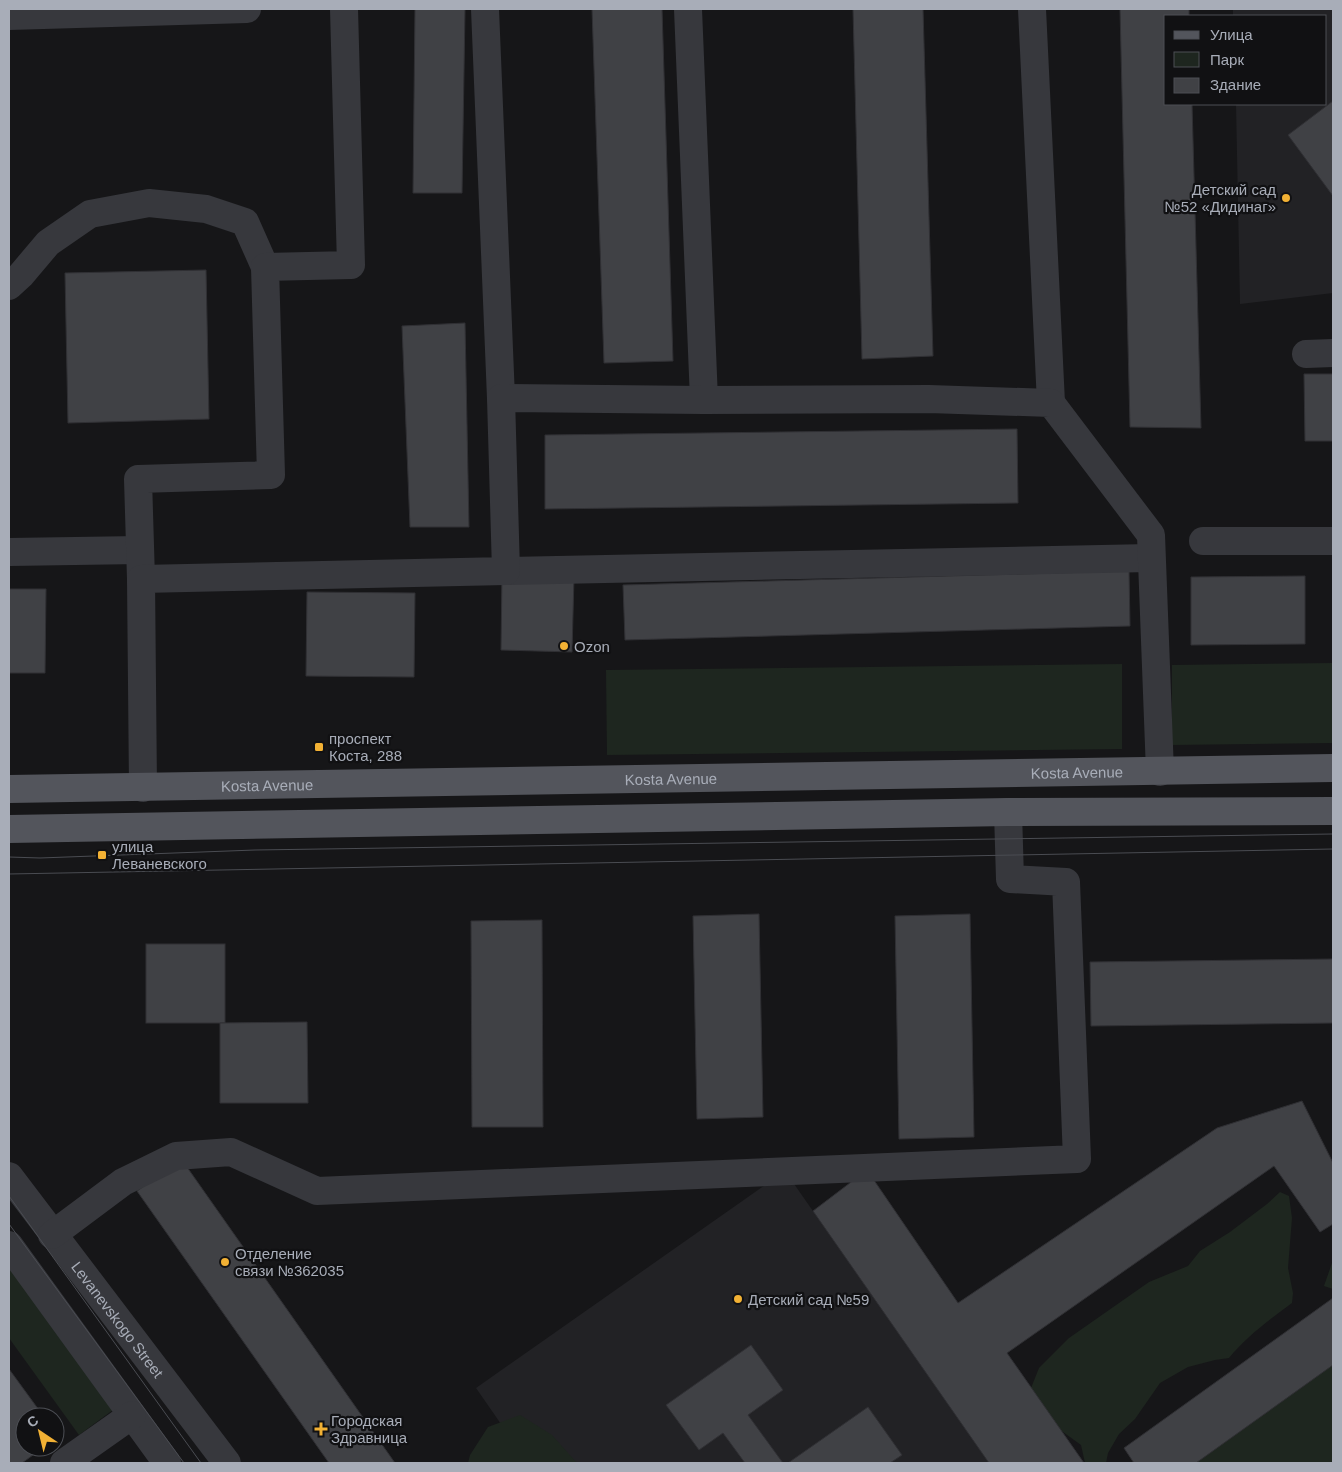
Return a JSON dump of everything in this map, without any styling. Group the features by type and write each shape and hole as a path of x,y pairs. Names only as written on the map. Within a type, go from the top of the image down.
{"main road":[{"name":"Kosta Avenue","path":"9,789 1333,768"},
{"path":"9,829 1008,812 1333,811"}],"street":[{"path":"9,16 247,9"},
{"path":"265,267 351,265 344,9"},
{"path":"485,9 506,571"},
{"path":"688,9 704,400"},
{"path":"1032,9 1051,403 1151,535 1150,558 1160,772"},
{"path":"9,286 48,243 90,214 149,202 206,209 245,222 265,267 270,475 138,479 143,788"},
{"path":"1306,354 1333,354"},
{"path":"501,398 704,400 929,399 1051,403"},
{"path":"1203,540 1333,541"},
{"path":"9,552 140,550"},
{"path":"141,579 1150,558"},
{"path":"52,1234 123,1182 176,1156 231,1152 317,1191 1077,1159 1066,882 1010,879 1008,812"},
{"name":"Levanevskogo Street","path":"9,1176 227,1463"},
{"path":"9,1245 167,1463"},
{"path":"64,1463 132,1415"}],"shaded area":[{"name":"Детский сад №52 «Дидинаг»","path":"1233,9 1333,9 1333,293 1240,304 1236,105 1327,105 1327,15 1233,15"},
{"name":"Детский сад №59","path":"785,1171 989,1463 528,1463 476,1388"}],"green space":[{"path":"1333,663 1333,743 1172,745 1172,665"},
{"path":"1122,664 1122,749 607,755 606,670"},
{"path":"1280,1192 1289,1196 1292,1218 1288,1268 1293,1293 1292,1303 1251,1335 1229,1358 1188,1367 1160,1383 1135,1419 1119,1434 1108,1453 1106,1463 1085,1463 1081,1445 1045,1419 1031,1388 1039,1368 1069,1338 1149,1282 1188,1266 1200,1251 1230,1232"},
{"path":"9,1249 121,1404 79,1435 65,1416 65,1407 59,1407 9,1338"},
{"path":"1333,1260 1333,1289 1324,1286"},
{"path":"1333,1365 1333,1463 1196,1463"},
{"path":"520,1415 552,1435 577,1463 468,1463 470,1455 488,1427"}],"building":[{"path":"415,9 465,9 462,193 413,193"},
{"path":"592,9 662,9 673,361 604,363"},
{"path":"853,9 923,9 933,356 862,359"},
{"path":"1120,9 1189,9 1189,15 1164,15 1164,105 1192,105 1201,428 1130,427"},
{"path":"1333,101 1333,196 1288,135"},
{"path":"206,270 209,419 68,423 65,273"},
{"path":"465,323 469,527 410,527 402,326"},
{"path":"1304,374 1333,374 1333,441 1305,441"},
{"path":"1017,429 1018,503 545,509 545,435"},
{"path":"1129,571 1130,626 625,640 623,585"},
{"path":"502,574 574,576 572,652 501,650"},
{"path":"1305,576 1305,644 1191,645 1191,577"},
{"path":"9,589 46,589 45,673 9,673"},
{"path":"307,592 415,593 414,677 306,676"},
{"path":"759,914 763,1117 697,1119 693,916"},
{"path":"970,914 974,1137 899,1139 895,916"},
{"path":"542,920 543,1127 472,1127 471,921"},
{"path":"146,944 225,944 225,1023 146,1023"},
{"path":"1333,959 1333,1023 1091,1026 1090,962"},
{"path":"307,1022 308,1103 220,1103 220,1023"},
{"path":"1302,1101 1333,1163 1333,1224 1320,1232 1274,1166 1007,1353 1084,1463 989,1463 813,1211 867,1170 958,1303 1217,1128"},
{"path":"182,1160 395,1463 329,1463 137,1191"},
{"path":"1333,1298 1333,1365 1196,1463 1134,1463 1124,1448"},
{"path":"751,1345 783,1390 748,1415 783,1463 745,1463 723,1433 699,1450 666,1405"},
{"path":"9,1369 37,1407 15,1407 15,1457 30,1457 22,1463 9,1463"},
{"path":"868,1407 902,1455 890,1463 788,1463"}],"tram line":[{"path":"9,857 40,858 255,850 1333,834"},
{"path":"9,874 1333,849"},
{"path":"9,1196 201,1463"},
{"path":"9,1224 184,1463"}],"place":[{"name":"Детский сад №52 «Дидинаг»","path":"1286,198"},
{"name":"Ozon","path":"564,646"},
{"name":"проспект Коста, 288","path":"319,747"},
{"name":"улица Леваневского","path":"102,855"},
{"name":"Отделение связи №362035","path":"225,1262"},
{"name":"Детский сад №59","path":"738,1299"},
{"name":"Городская Здравница","path":"321,1429"}]}
